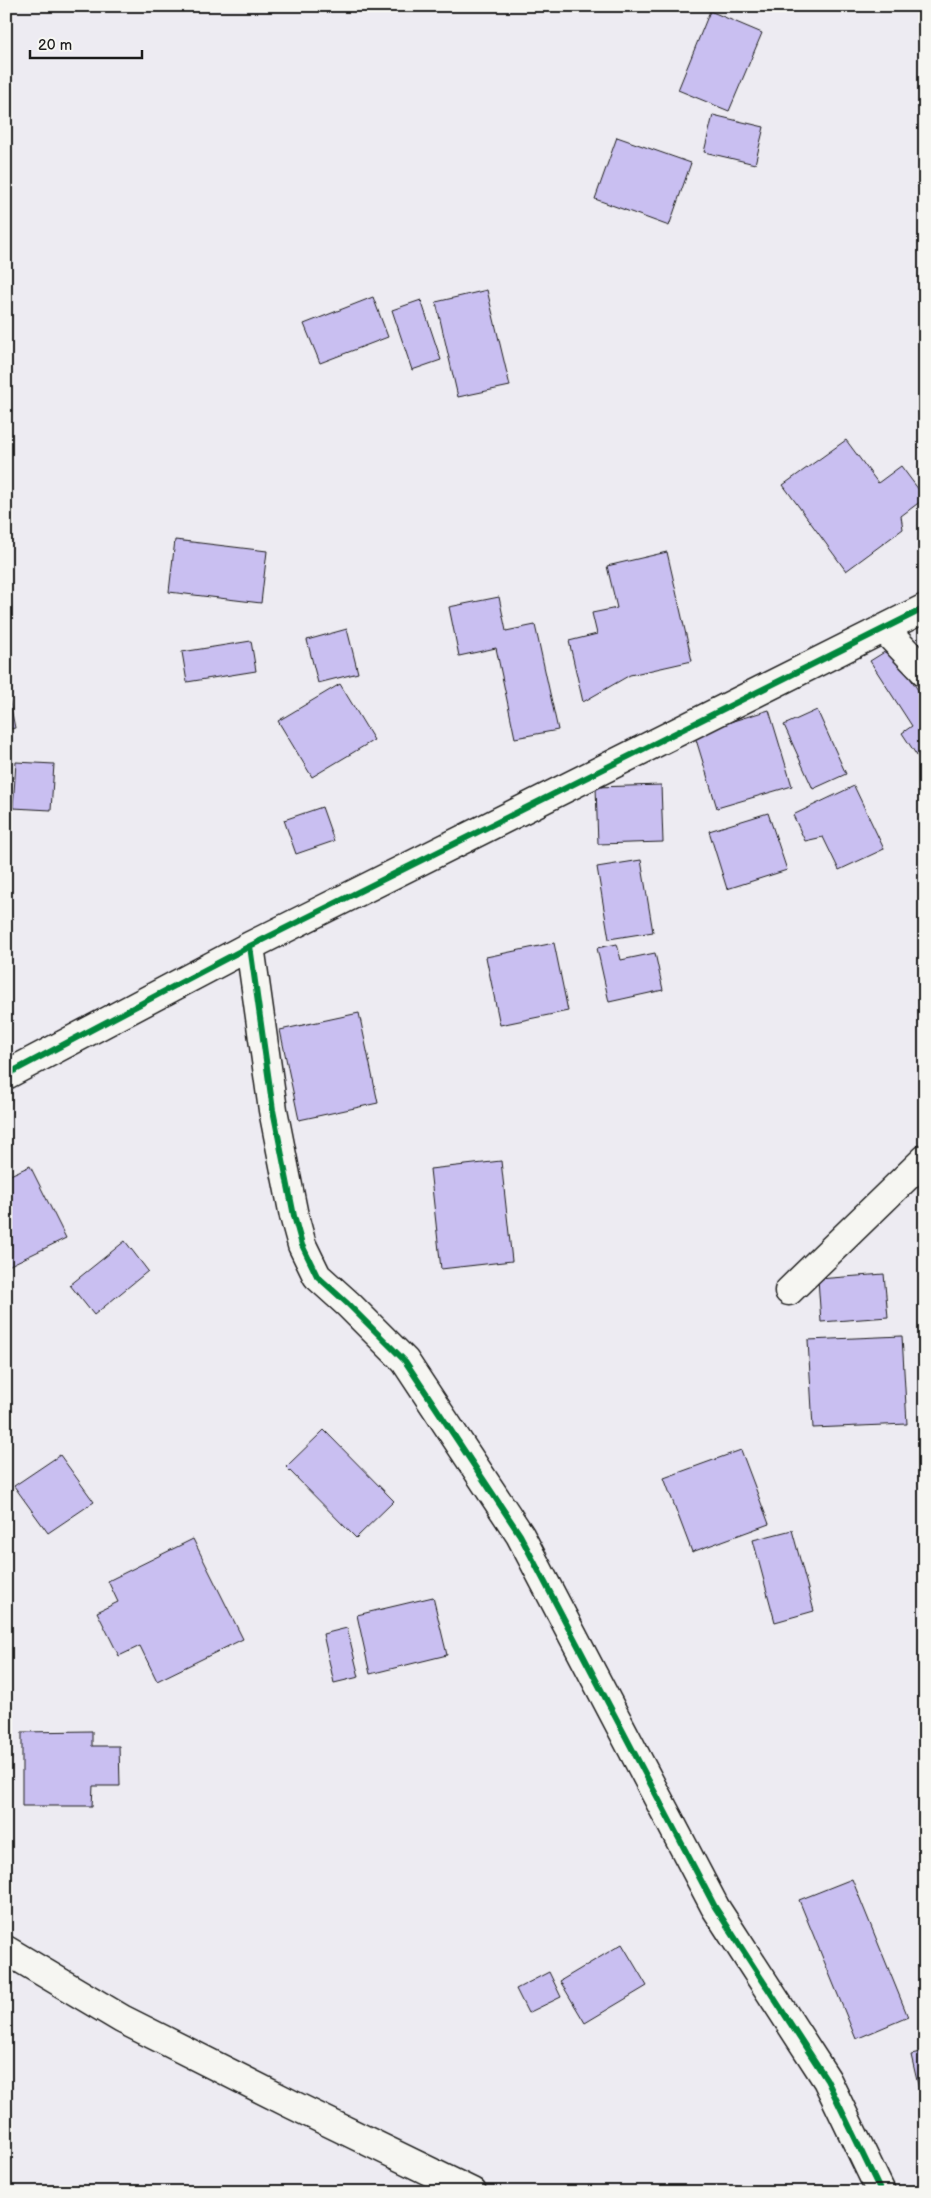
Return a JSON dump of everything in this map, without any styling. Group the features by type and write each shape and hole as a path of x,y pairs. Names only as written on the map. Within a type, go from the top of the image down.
{"street":[{"path":"6,1075 250,946 925,608"},
{"path":"884,629 925,672"},
{"path":"250,946 273,1110 294,1216 302,1246 317,1276 405,1361 520,1535 715,1907 827,2080 881,2192"},
{"path":"790,1291 925,1159"},
{"path":"6,1950 122,2019 472,2192"}],"building":[{"path":"710,11 762,33 729,111 678,90"},
{"path":"713,115 764,127 755,164 704,152"},
{"path":"617,137 691,163 669,226 595,199"},
{"path":"487,290 510,386 458,397 436,302"},
{"path":"373,297 388,337 320,363 304,324"},
{"path":"421,300 441,360 412,370 392,310"},
{"path":"846,440 878,483 901,466 925,498 901,516 903,529 846,571 783,485"},
{"path":"175,540 267,551 261,603 169,592"},
{"path":"667,552 692,661 630,675 583,702 569,641 597,634 592,613 617,608 607,566"},
{"path":"499,597 506,631 535,625 558,730 515,738 496,648 459,656 449,607"},
{"path":"347,629 358,673 318,683 307,640"},
{"path":"251,641 256,671 187,682 182,652"},
{"path":"891,648 925,701 925,768 902,733 912,726 870,661"},
{"path":"6,683 15,728 6,730"},
{"path":"340,684 374,740 312,777 278,721"},
{"path":"769,710 792,786 717,808 694,733"},
{"path":"817,710 846,774 813,789 784,725"},
{"path":"16,762 54,764 51,810 13,808"},
{"path":"661,785 663,842 598,844 596,787"},
{"path":"854,786 884,849 839,870 823,837 805,841 793,815"},
{"path":"322,807 334,841 296,854 284,820"},
{"path":"768,813 787,870 727,889 709,831"},
{"path":"641,860 653,932 609,939 597,867"},
{"path":"554,943 568,1011 500,1025 486,957"},
{"path":"617,944 621,960 655,953 663,990 609,1002 597,948"},
{"path":"359,1013 378,1103 299,1120 280,1030"},
{"path":"501,1161 512,1261 441,1269 430,1169"},
{"path":"30,1166 66,1238 6,1267 6,1177"},
{"path":"125,1241 148,1271 94,1315 70,1285"},
{"path":"884,1274 888,1317 821,1322 818,1279"},
{"path":"902,1336 907,1424 813,1428 808,1340"},
{"path":"324,1430 394,1501 356,1538 286,1467"},
{"path":"741,1450 769,1524 692,1552 664,1478"},
{"path":"60,1455 94,1502 48,1533 14,1486"},
{"path":"792,1530 814,1611 775,1622 753,1540"},
{"path":"193,1539 243,1639 157,1681 140,1646 119,1656 97,1612 118,1602 108,1581"},
{"path":"433,1597 447,1655 370,1674 357,1615"},
{"path":"347,1628 359,1677 334,1683 323,1634"},
{"path":"92,1731 92,1746 119,1746 120,1786 93,1786 92,1806 22,1806 22,1732"},
{"path":"852,1879 908,2017 856,2039 799,1900"},
{"path":"622,1944 647,1986 585,2023 560,1981"},
{"path":"549,1972 561,1997 528,2013 516,1989"},
{"path":"925,2052 925,2115 911,2055"}],"cycle path":[{"path":"6,1075 250,946 925,608"},
{"path":"250,946 273,1110 294,1216 302,1245 317,1276 405,1361 520,1535 715,1907 827,2080 881,2192"}]}
